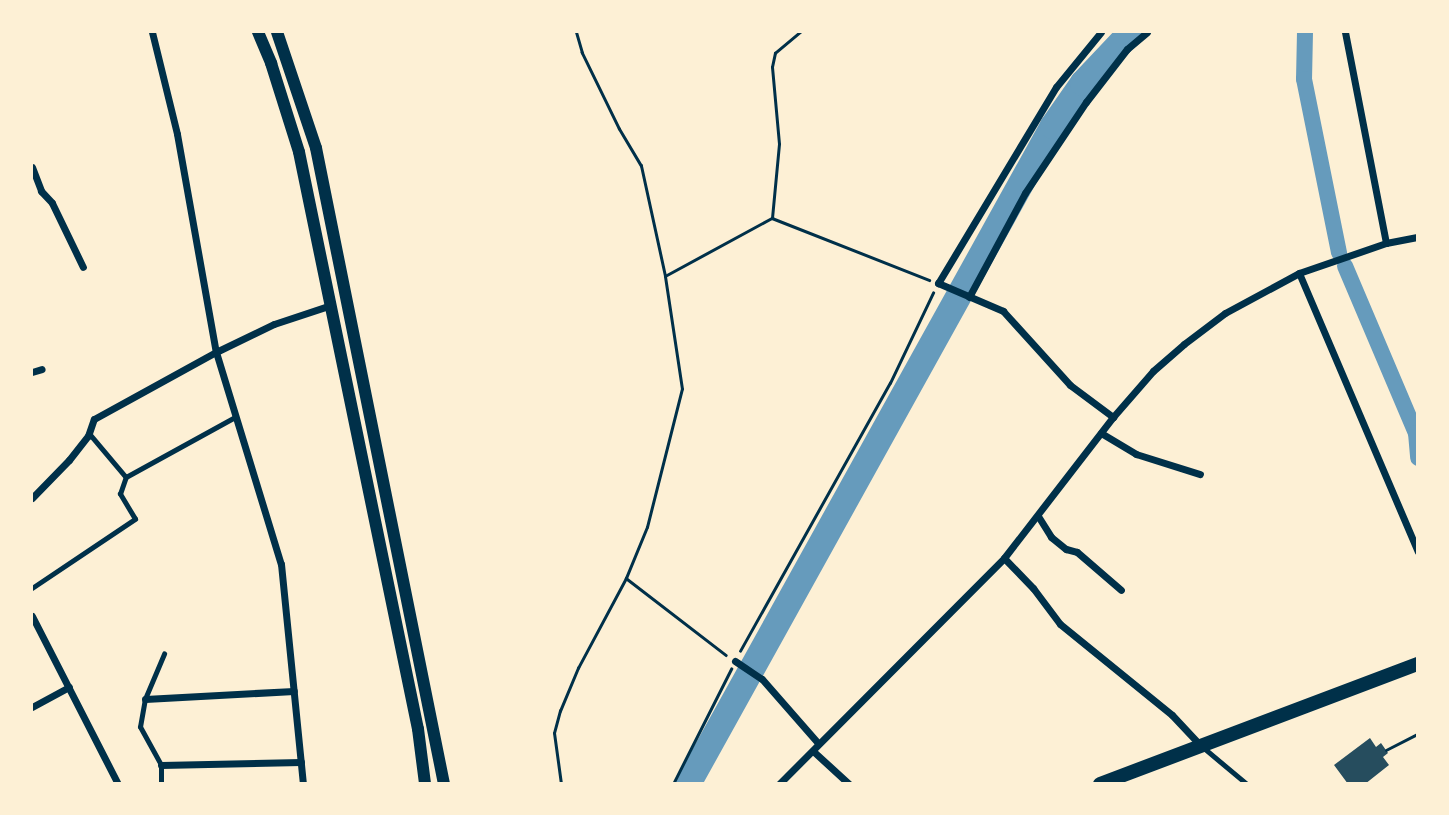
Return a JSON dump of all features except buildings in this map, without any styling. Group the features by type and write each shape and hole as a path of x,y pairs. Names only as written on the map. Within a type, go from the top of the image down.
{"main road":[{"path":"1100,783 1418,664"}],"street":[{"path":"152,32 177,134 216,352 281,564 303,783"},
{"path":"258,32 271,63 299,152 418,729 425,783"},
{"path":"276,32 316,148 444,783"},
{"path":"1101,32 1056,87 940,284 1003,311 1070,385 1113,417"},
{"path":"969,297 1024,193 1086,102 1127,49 1147,32"},
{"path":"1345,32 1386,243"},
{"path":"32,167 41,191 52,203 83,267"},
{"path":"779,783 1004,558 1113,417 1153,371 1184,344 1225,313 1300,274 1386,243 1418,237"},
{"path":"1300,274 1342,381 1418,552"},
{"path":"32,498 69,460 89,433 94,419 216,352 274,324 331,305"},
{"path":"32,372 42,369"},
{"path":"1101,433 1136,454 1200,474"},
{"path":"1038,516 1051,537 1066,549 1077,552 1121,590"},
{"path":"1004,558 1068,631 1172,715 1201,746"},
{"path":"32,615 118,783"},
{"path":"735,661 762,679 819,744"},
{"path":"32,707 69,687"},
{"path":"145,699 294,691"},
{"path":"813,751 849,783"},
{"path":"161,765 301,762"}],"lane":[{"path":"32,588 135,519 120,494 126,477 235,417"},
{"path":"89,433 126,477"},
{"path":"161,783 161,765 140,727 145,699 164,654"},
{"path":"1201,746 1247,783"}],"path":[{"path":"561,783 554,733 560,711 626,578 647,527 682,389 665,276 641,166 608,107 582,53 576,32"},
{"path":"772,218 779,144 772,67 775,53 800,32"},
{"path":"665,276 772,218 940,284 890,383 735,661 673,783"},
{"path":"626,578 735,661"},
{"path":"1386,750 1418,734"}],"waterway":[{"path":"688,784 1053,126 1083,83 1131,32"},
{"path":"1305,32 1304,79 1339,252"},
{"path":"1345,266 1416,433 1418,458"}]}
